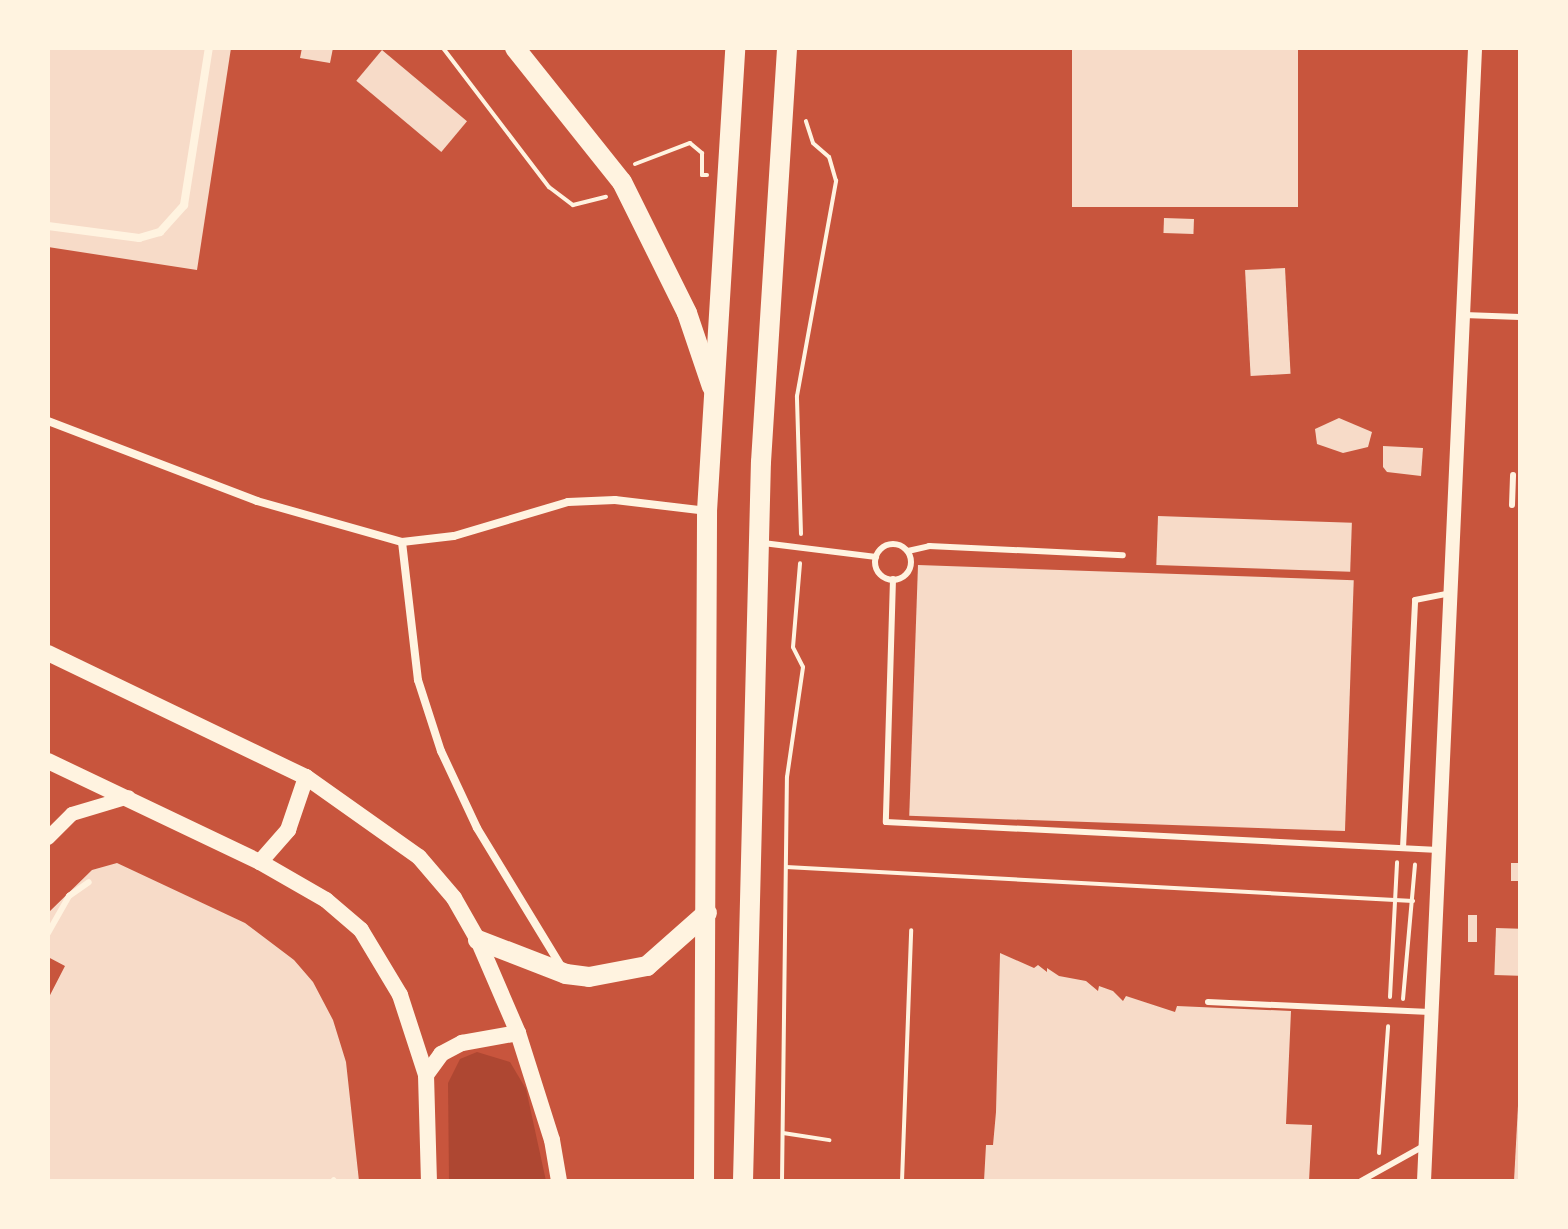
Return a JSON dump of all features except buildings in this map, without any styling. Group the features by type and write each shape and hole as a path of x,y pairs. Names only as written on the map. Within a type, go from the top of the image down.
{"main road":[{"path":"515,48 622,182 687,313 716,399"},
{"path":"704,1181 707,511 735,48"},
{"path":"743,1181 760,543 787,48"},
{"path":"48,653 306,777 419,857 454,898 478,940 518,1033 552,1140 559,1181"},
{"path":"48,761 260,862 326,900 361,930 400,995 426,1075 429,1181"},
{"path":"260,862 288,830 306,777"},
{"path":"478,940 566,974 589,977 647,966 707,913"},
{"path":"426,1075 441,1054 462,1043 518,1033"}],"street":[{"path":"48,226 139,238 160,232 184,205 209,48"},
{"path":"1424,1181 1453,593 1475,48"},
{"path":"48,421 257,501 402,542 454,536 568,502 615,500 707,511"},
{"path":"402,542 418,680 441,751 477,828 566,974"},
{"path":"48,838 80,810 129,797"}],"lane":[{"path":"1464,315 1520,317"},
{"path":"1512,505 1513,475"},
{"path":"760,543 876,557"},
{"path":"876,557 886,545 908,551 929,546 1123,555"},
{"path":"893,579 911,566 908,551"},
{"path":"876,557 879,572 893,579"},
{"path":"893,579 886,822 1438,850"},
{"path":"1403,848 1415,600 1453,593"},
{"path":"48,933 69,896 89,882"},
{"path":"1208,1002 1430,1012"},
{"path":"1361,1181 1425,1146"}],"path":[{"path":"443,48 549,187 573,205 603,201 622,182"},
{"path":"782,1181 787,777 803,667 793,647 802,546 797,396 836,181 829,157 813,143 805,119 783,116"},
{"path":"1402,1009 1415,849"},
{"path":"786,867 1413,901"},
{"path":"902,1181 911,930"},
{"path":"783,1133 829,1140"}],"shaded area":[{"path":"477,1052 510,1062 526,1089 546,1181 449,1181 448,1083 460,1059"}]}
